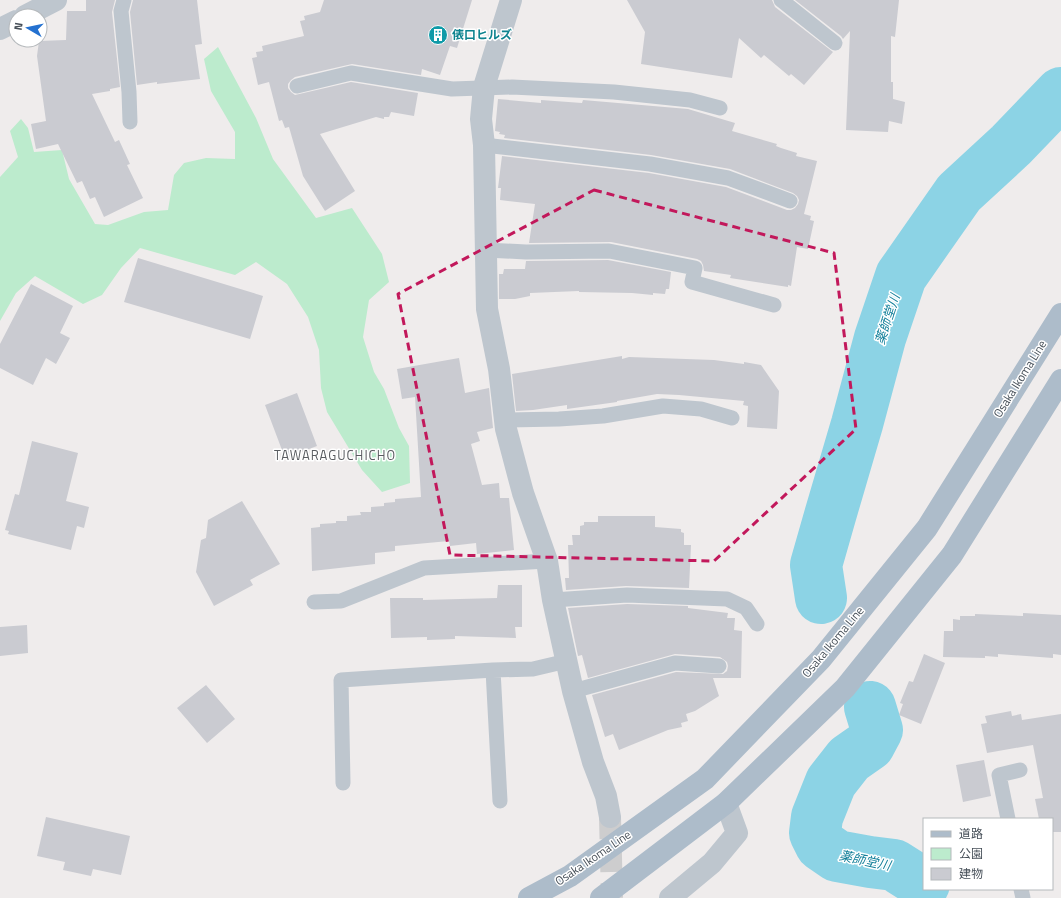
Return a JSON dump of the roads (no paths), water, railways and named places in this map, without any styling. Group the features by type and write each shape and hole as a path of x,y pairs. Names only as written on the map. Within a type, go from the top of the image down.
{"main road":[{"name":"Osaka Ikoma Line","path":"529,898 570,876 705,779 821,659 927,528 1061,314"},
{"path":"601,898 726,802 845,688 947,561 1061,380"}],"street":[{"path":"40,8 56,0"},
{"path":"511,0 484,87 481,119 484,145 488,309 500,369 505,420 523,493 547,561 553,600 573,691 593,762 606,796 610,817"},
{"path":"670,898 712,863 737,832 726,802"}],"lane":[{"path":"124,0 121,11 129,92 130,122"},
{"path":"781,0 834,43"},
{"path":"297,86 351,73 452,89 512,87 614,92 690,100 720,108"},
{"path":"484,145 650,164 728,178 790,201"},
{"path":"486,250 526,252 609,251 695,268 692,282 774,305"},
{"path":"505,420 560,419 603,416 663,406 701,409 732,418"},
{"path":"314,602 342,601 424,568 547,561"},
{"path":"553,600 627,595 727,599 746,608 757,624"},
{"path":"343,783 341,680 493,670 533,669 567,661"},
{"path":"573,691 675,663 719,666"},
{"path":"493,670 500,801"},
{"path":"1008,818 999,775 1020,770"}],"waterway":[{"name":"薬師堂川","path":"821,598 816,565 880,338 901,276 959,193 1011,145 1061,93"},
{"name":"薬師堂川","path":"870,707 877,730 869,745 849,759 831,782 817,817 815,833 821,845 837,856 894,865 923,883"}],"tunnel":[{"path":"610,817 612,898"}],"place":[{"name":"俵口ヒルズ","path":"438,35"}],"district":[{"name":"TAWARAGUCHICHO","path":"335,455"}]}
